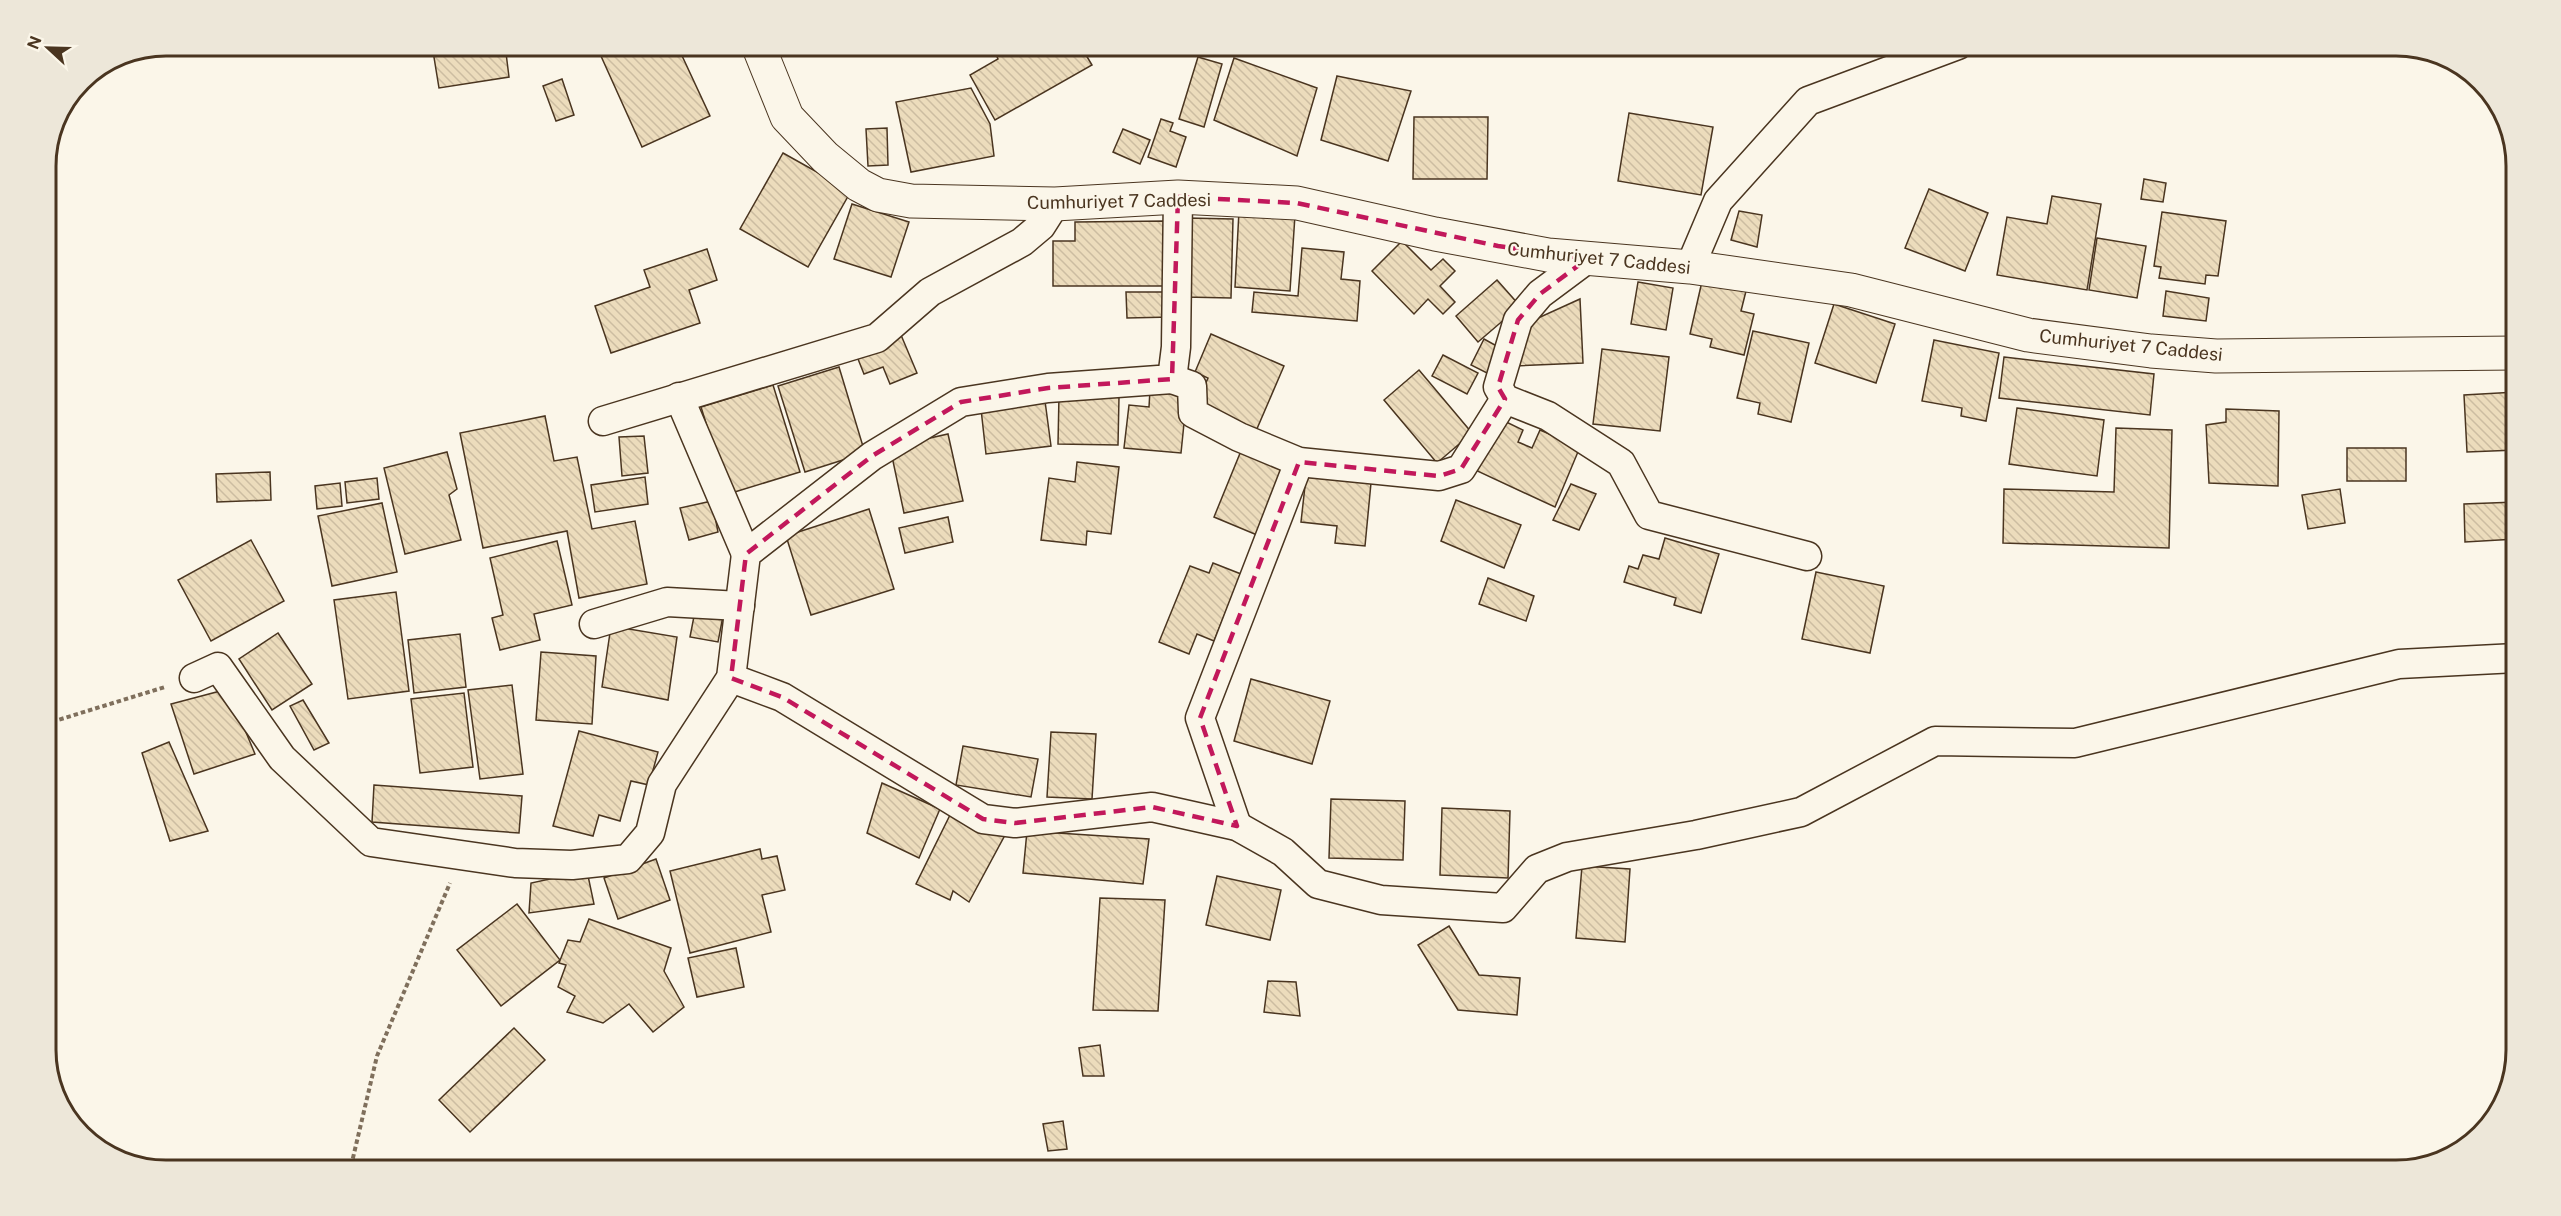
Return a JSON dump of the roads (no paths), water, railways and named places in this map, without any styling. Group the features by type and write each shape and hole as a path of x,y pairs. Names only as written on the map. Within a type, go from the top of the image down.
{"main road":[{"name":"Cumhuriyet 7 Caddesi","path":"763,56 788,117 825,157 859,185 878,195 911,201 1055,204 1178,197 1297,204 1498,246 1587,259 1690,267 1851,290 2028,335 2151,351 2216,356 2505,353"}],"street":[{"path":"1690,267 1718,201 1808,101 1929,56"},
{"path":"1172,380 1176,347 1178,197"},
{"path":"603,421 877,338 930,292 1022,242 1041,226 1055,204"},
{"path":"1587,259 1540,294 1518,320 1498,387 1505,399 1548,416 1621,464 1649,515 1807,556"},
{"path":"746,554 872,456 961,402 1048,388 1172,380 1192,386 1193,413 1239,437 1299,462 1439,476 1461,469 1505,399"},
{"path":"194,678 218,667 282,758 371,842 526,864 572,865 628,859 650,833 662,784 731,678 746,554 679,398"},
{"path":"1237,826 1200,718 1299,462"},
{"path":"594,624 667,602 740,606"},
{"path":"731,678 782,697 854,738 983,819 1015,823 1152,807 1237,826 1283,852 1318,884 1381,900 1503,908 1537,869 1567,857 1696,836 1801,812 1935,741 2075,743 2399,664 2506,659"}]}
